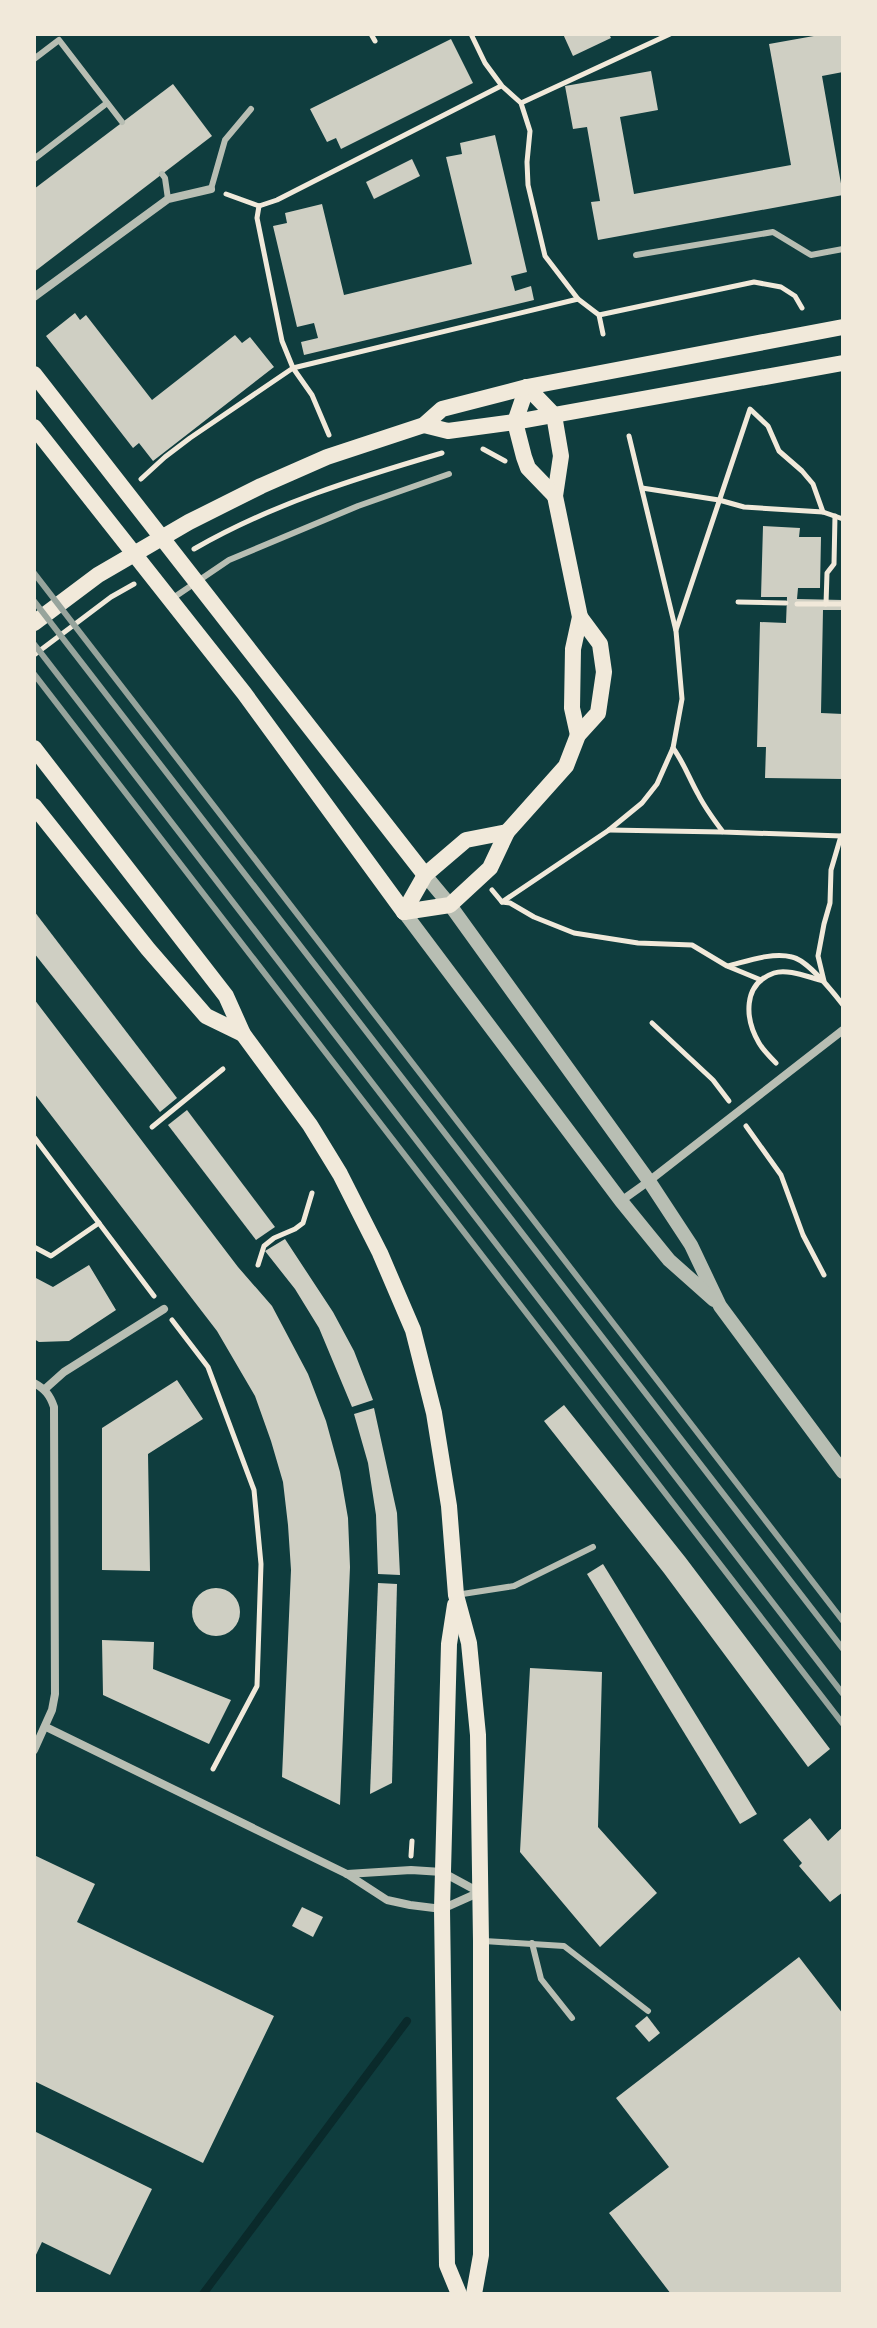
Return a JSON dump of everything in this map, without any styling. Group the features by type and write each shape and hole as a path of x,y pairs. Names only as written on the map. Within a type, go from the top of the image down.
{"main road":[{"path":"34,623 98,575 201,516 327,457 424,425 442,409 527,387 843,327"},
{"path":"424,425 448,431 515,422 843,363"},
{"path":"34,374 425,875"},
{"path":"527,387 554,415 561,456 555,496 580,617 573,649 572,708 578,735"},
{"path":"527,387 515,422 528,468 555,496"},
{"path":"34,427 244,693 404,912"},
{"path":"404,912 450,905 490,868 507,832 566,766 578,735 598,713 604,672 600,644 580,617"},
{"path":"35,755 226,996 243,1034 310,1125 340,1174 380,1253 413,1330 434,1413 449,1506 456,1595 469,1643 478,1735 481,2255 474,2294"},
{"path":"34,806 148,949 206,1016 243,1034"},
{"path":"404,912 425,875 466,840 507,832"},
{"path":"456,1595 449,1644 442,1909 447,2265 459,2294"}],"street":[{"path":"34,297 168,199 211,189"},
{"path":"425,875 450,905 649,1181 691,1245 720,1306 843,1472"},
{"path":"404,912 621,1201 669,1260 720,1306"},
{"path":"621,1201 843,1030"},
{"path":"45,1389 64,1372 164,1309"},
{"path":"34,1383 45,1389 54,1407 56,1608 55,1694 46,1727 34,1750"},
{"path":"46,1727 347,1874 387,1900 442,1909 480,1892"},
{"path":"347,1874 411,1870 442,1872 480,1892"}],"lane":[{"path":"34,59 59,40 122,122"},
{"path":"34,159 107,103"},
{"path":"211,189 225,140 251,109"},
{"path":"162,174 168,199"},
{"path":"636,255 773,232 811,255 843,249"},
{"path":"170,600 229,560 358,506 449,474"},
{"path":"456,1595 514,1586 593,1547"},
{"path":"481,1941 564,1946 648,2011"},
{"path":"532,1943 541,1979 572,2018"}],"path":[{"path":"371,34 375,41"},
{"path":"471,34 485,63 502,86 521,103 530,131 528,185 545,256 578,299 599,315 603,334"},
{"path":"521,103 670,34"},
{"path":"211,189 259,206 277,200 502,86"},
{"path":"259,206 257,218 282,341 293,368"},
{"path":"599,315 754,282 781,287 795,296 802,308"},
{"path":"140,480 190,438 293,368 578,299"},
{"path":"676,631 750,409 768,426 779,451 813,484 823,512"},
{"path":"629,436 676,631 682,699 673,748 657,784 642,803 609,830 502,902 574,933 638,943 692,945 727,966 761,980"},
{"path":"642,488 744,507 823,512 843,519"},
{"path":"826,604 827,573 834,564 835,516"},
{"path":"738,602 786,603"},
{"path":"797,604 843,604"},
{"path":"673,748 686,766 707,811 723,832"},
{"path":"609,830 842,836 831,870 830,903 818,956 824,981"},
{"path":"727,966 769,956 794,957 824,981 843,1005"},
{"path":"786,1075 759,1043 748,1010 749,995 761,980 776,972 824,981"},
{"path":"652,1023 713,1080 738,1112 781,1175 803,1235 824,1275"},
{"path":"152,1127 223,1069"},
{"path":"34,1137 208,1367 254,1490 261,1564 257,1686 213,1769"},
{"path":"258,1265 264,1246 303,1223 312,1193"},
{"path":"34,1247 51,1256 99,1223"}],"building":[{"path":"563,34 609,34 611,38 573,56"},
{"path":"825,34 843,34 843,72 822,76 843,195 598,240 591,202 600,201 587,127 573,129 565,86 651,71 658,110 620,117 634,194 791,165 769,44"},
{"path":"451,39 473,83 341,149 336,138 327,142 310,109"},
{"path":"173,84 212,136 34,272 34,189"},
{"path":"495,135 527,272 511,276 515,291 531,286 534,300 304,355 301,342 318,338 314,323 297,327 273,226 287,223 285,213 322,204 344,295 472,264 446,157 462,154 460,143"},
{"path":"412,159 420,176 374,199 366,182"},
{"path":"75,313 80,320 86,315 152,400 235,335 242,343 250,337 274,367 153,461 139,443 133,448 46,336"},
{"path":"763,526 800,528 799,537 821,537 820,588 798,588 797,599 843,600 843,610 823,610 821,713 843,714 843,779 765,778 766,747 757,747 760,622 786,623 787,597 761,597"},
{"path":"34,911 177,1098 160,1112 34,953"},
{"path":"34,999 238,1267 272,1306 308,1374 326,1421 348,1518 350,1567 340,1805 282,1777 291,1570 288,1525 283,1482 255,1396 217,1331 34,1093"},
{"path":"187,1110 275,1227 256,1240 168,1125"},
{"path":"285,1239 333,1312 354,1351 373,1400 352,1407 319,1328 295,1289 265,1251"},
{"path":"89,1265 116,1310 69,1341 39,1342 34,1339 34,1277 53,1287"},
{"path":"177,1380 203,1419 148,1454 150,1571 102,1570 102,1428"},
{"path":"564,1405 685,1557 830,1749 808,1767 664,1573 544,1421"},
{"path":"374,1408 397,1513 400,1575 378,1574 376,1515 368,1463 354,1414"},
{"path":"603,1564 757,1814 740,1824 587,1574"},
{"path":"378,1583 397,1584 392,1783 370,1794"},
{"path":"216,1588 233,1595 240,1612 233,1629 216,1636 199,1629 192,1612 199,1595"},
{"path":"102,1640 154,1642 153,1669 231,1700 209,1744 103,1695"},
{"path":"530,1668 602,1672 598,1827 657,1893 600,1947 520,1852"},
{"path":"810,1818 828,1841 843,1827 843,1892 830,1902 799,1866 802,1863 783,1840"},
{"path":"34,1855 95,1884 77,1922 274,2016 203,2163 34,2081"},
{"path":"302,1907 323,1917 313,1937 292,1926"},
{"path":"799,1957 843,2014 843,2294 671,2294 609,2213 669,2167 616,2098"},
{"path":"647,2016 660,2033 649,2042 635,2026"},
{"path":"34,2131 152,2189 110,2275 42,2242 34,2259"}],"waterway":[{"path":"203,2294 407,2021"}],"railway":[{"path":"34,573 843,1621"},
{"path":"34,601 843,1649"},
{"path":"34,644 843,1694"},
{"path":"34,674 843,1724"}]}
